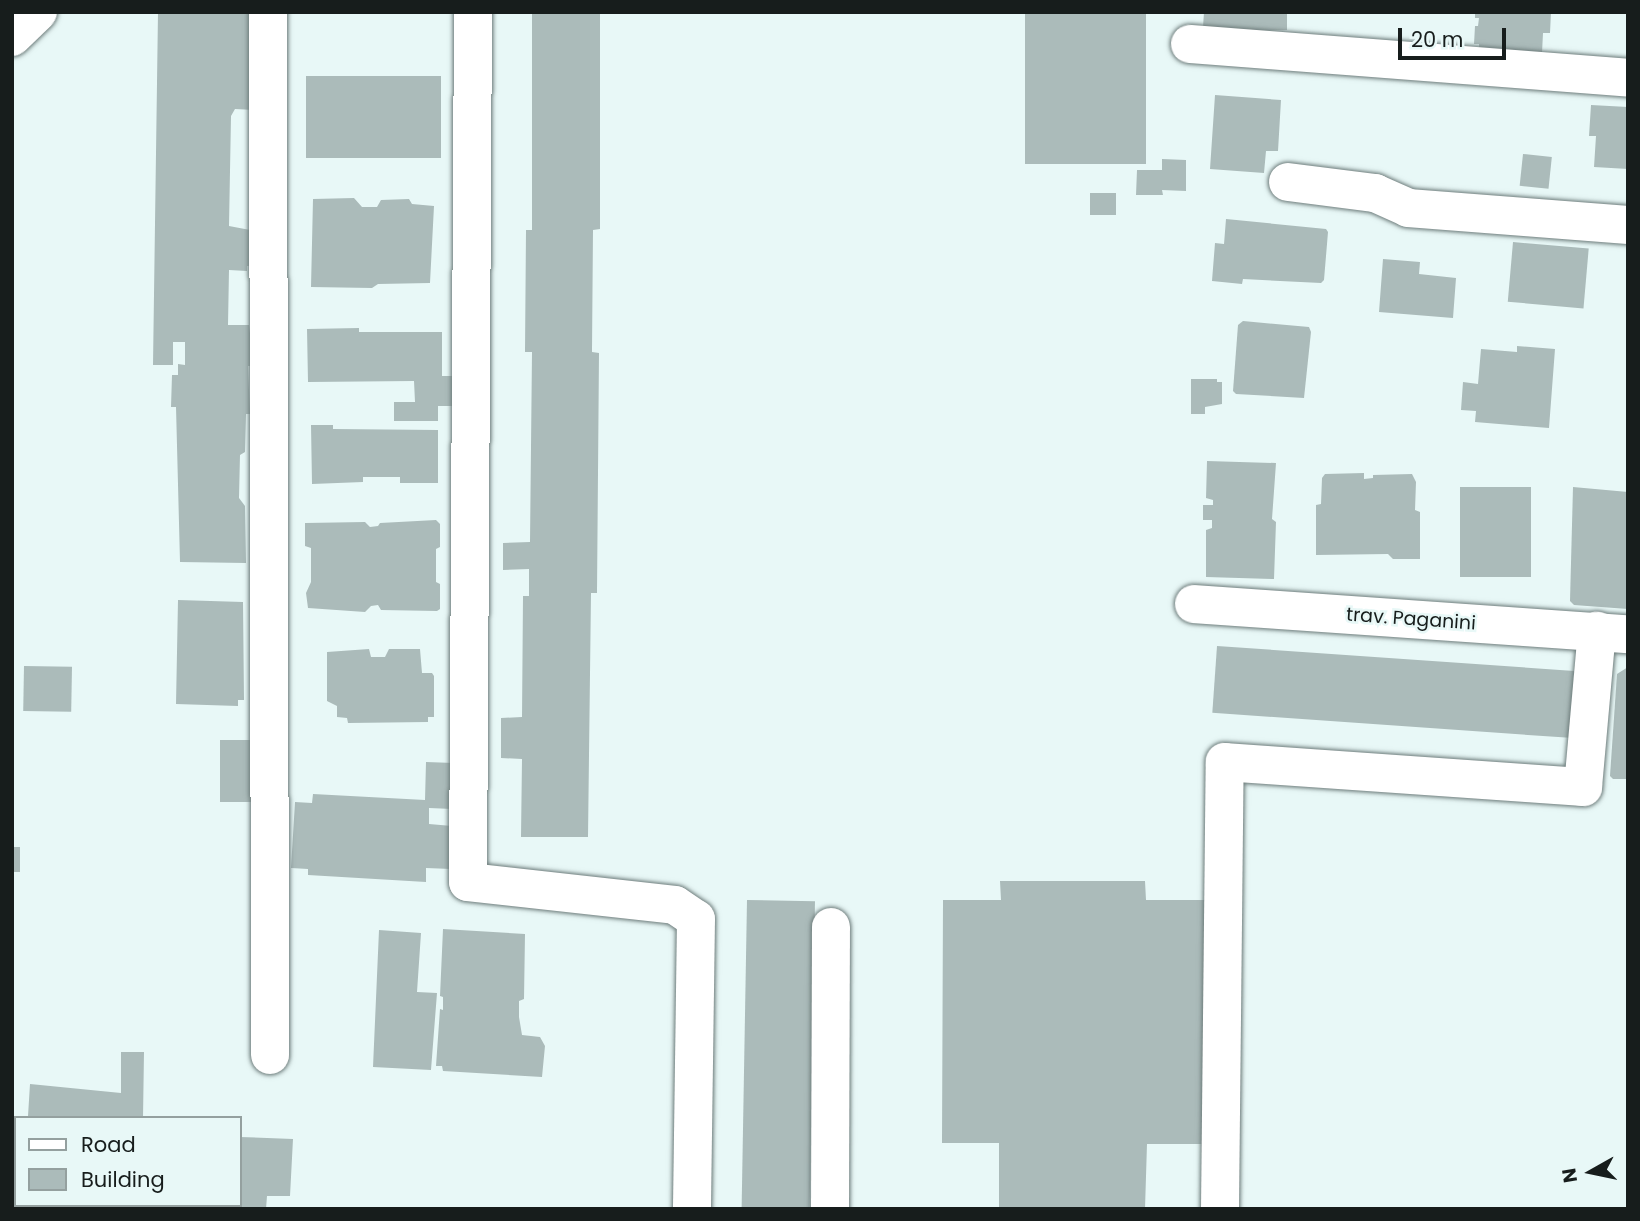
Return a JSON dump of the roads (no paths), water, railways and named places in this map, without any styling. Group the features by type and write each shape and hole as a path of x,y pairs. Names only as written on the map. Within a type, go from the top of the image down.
{"street":[{"path":"12,37 38,12"},
{"path":"268,12 270,1055"},
{"path":"473,12 468,882 675,905 696,919 692,1209"},
{"path":"1190,44 1628,78"},
{"path":"1288,182 1376,193 1408,208 1628,225"},
{"name":"trav. Paganini","path":"1194,604 1612,633"},
{"path":"1220,1209 1225,762 1583,787 1612,633"},
{"path":"830,1209 831,927"}]}
